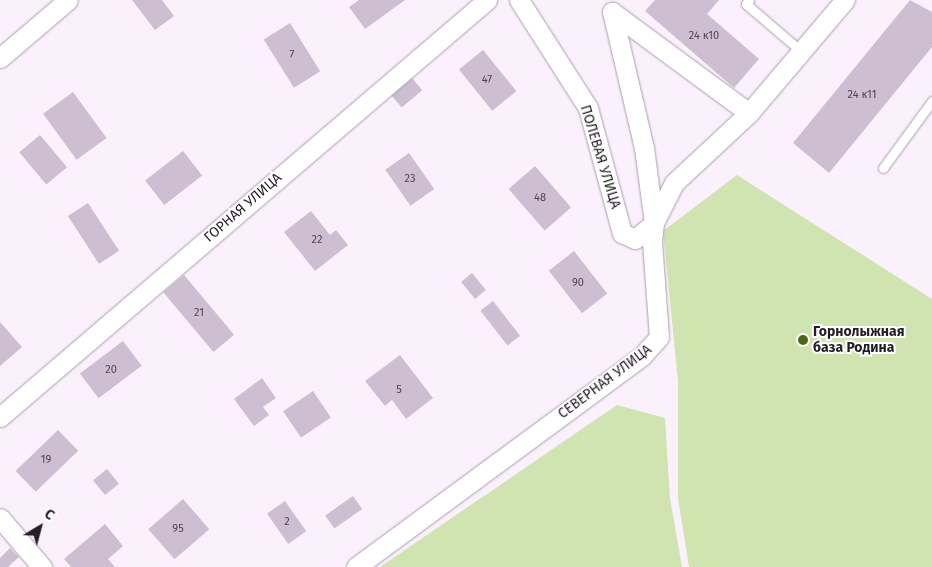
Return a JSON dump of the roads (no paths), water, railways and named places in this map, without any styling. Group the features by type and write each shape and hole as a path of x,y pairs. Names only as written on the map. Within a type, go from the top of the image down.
{"street":[{"path":"0,58 68,0"},
{"name":"ГОРНАЯ УЛИЦА","path":"0,417 487,0"},
{"name":"ПОЛЕВАЯ УЛИЦА","path":"518,0 588,108 622,233 635,239 654,223"},
{"path":"654,223 674,183 749,113 803,53 840,2"},
{"path":"613,4 749,113"},
{"name":"СЕВЕРНАЯ УЛИЦА","path":"356,567 655,346 661,327 652,241 654,223 644,148 613,4"},
{"path":"0,518 42,567"}],"lane":[{"path":"749,0 746,4 803,53"},
{"path":"882,168 932,101"}],"place":[{"name":"Горнолыжная база Родина","path":"803,340"}]}
